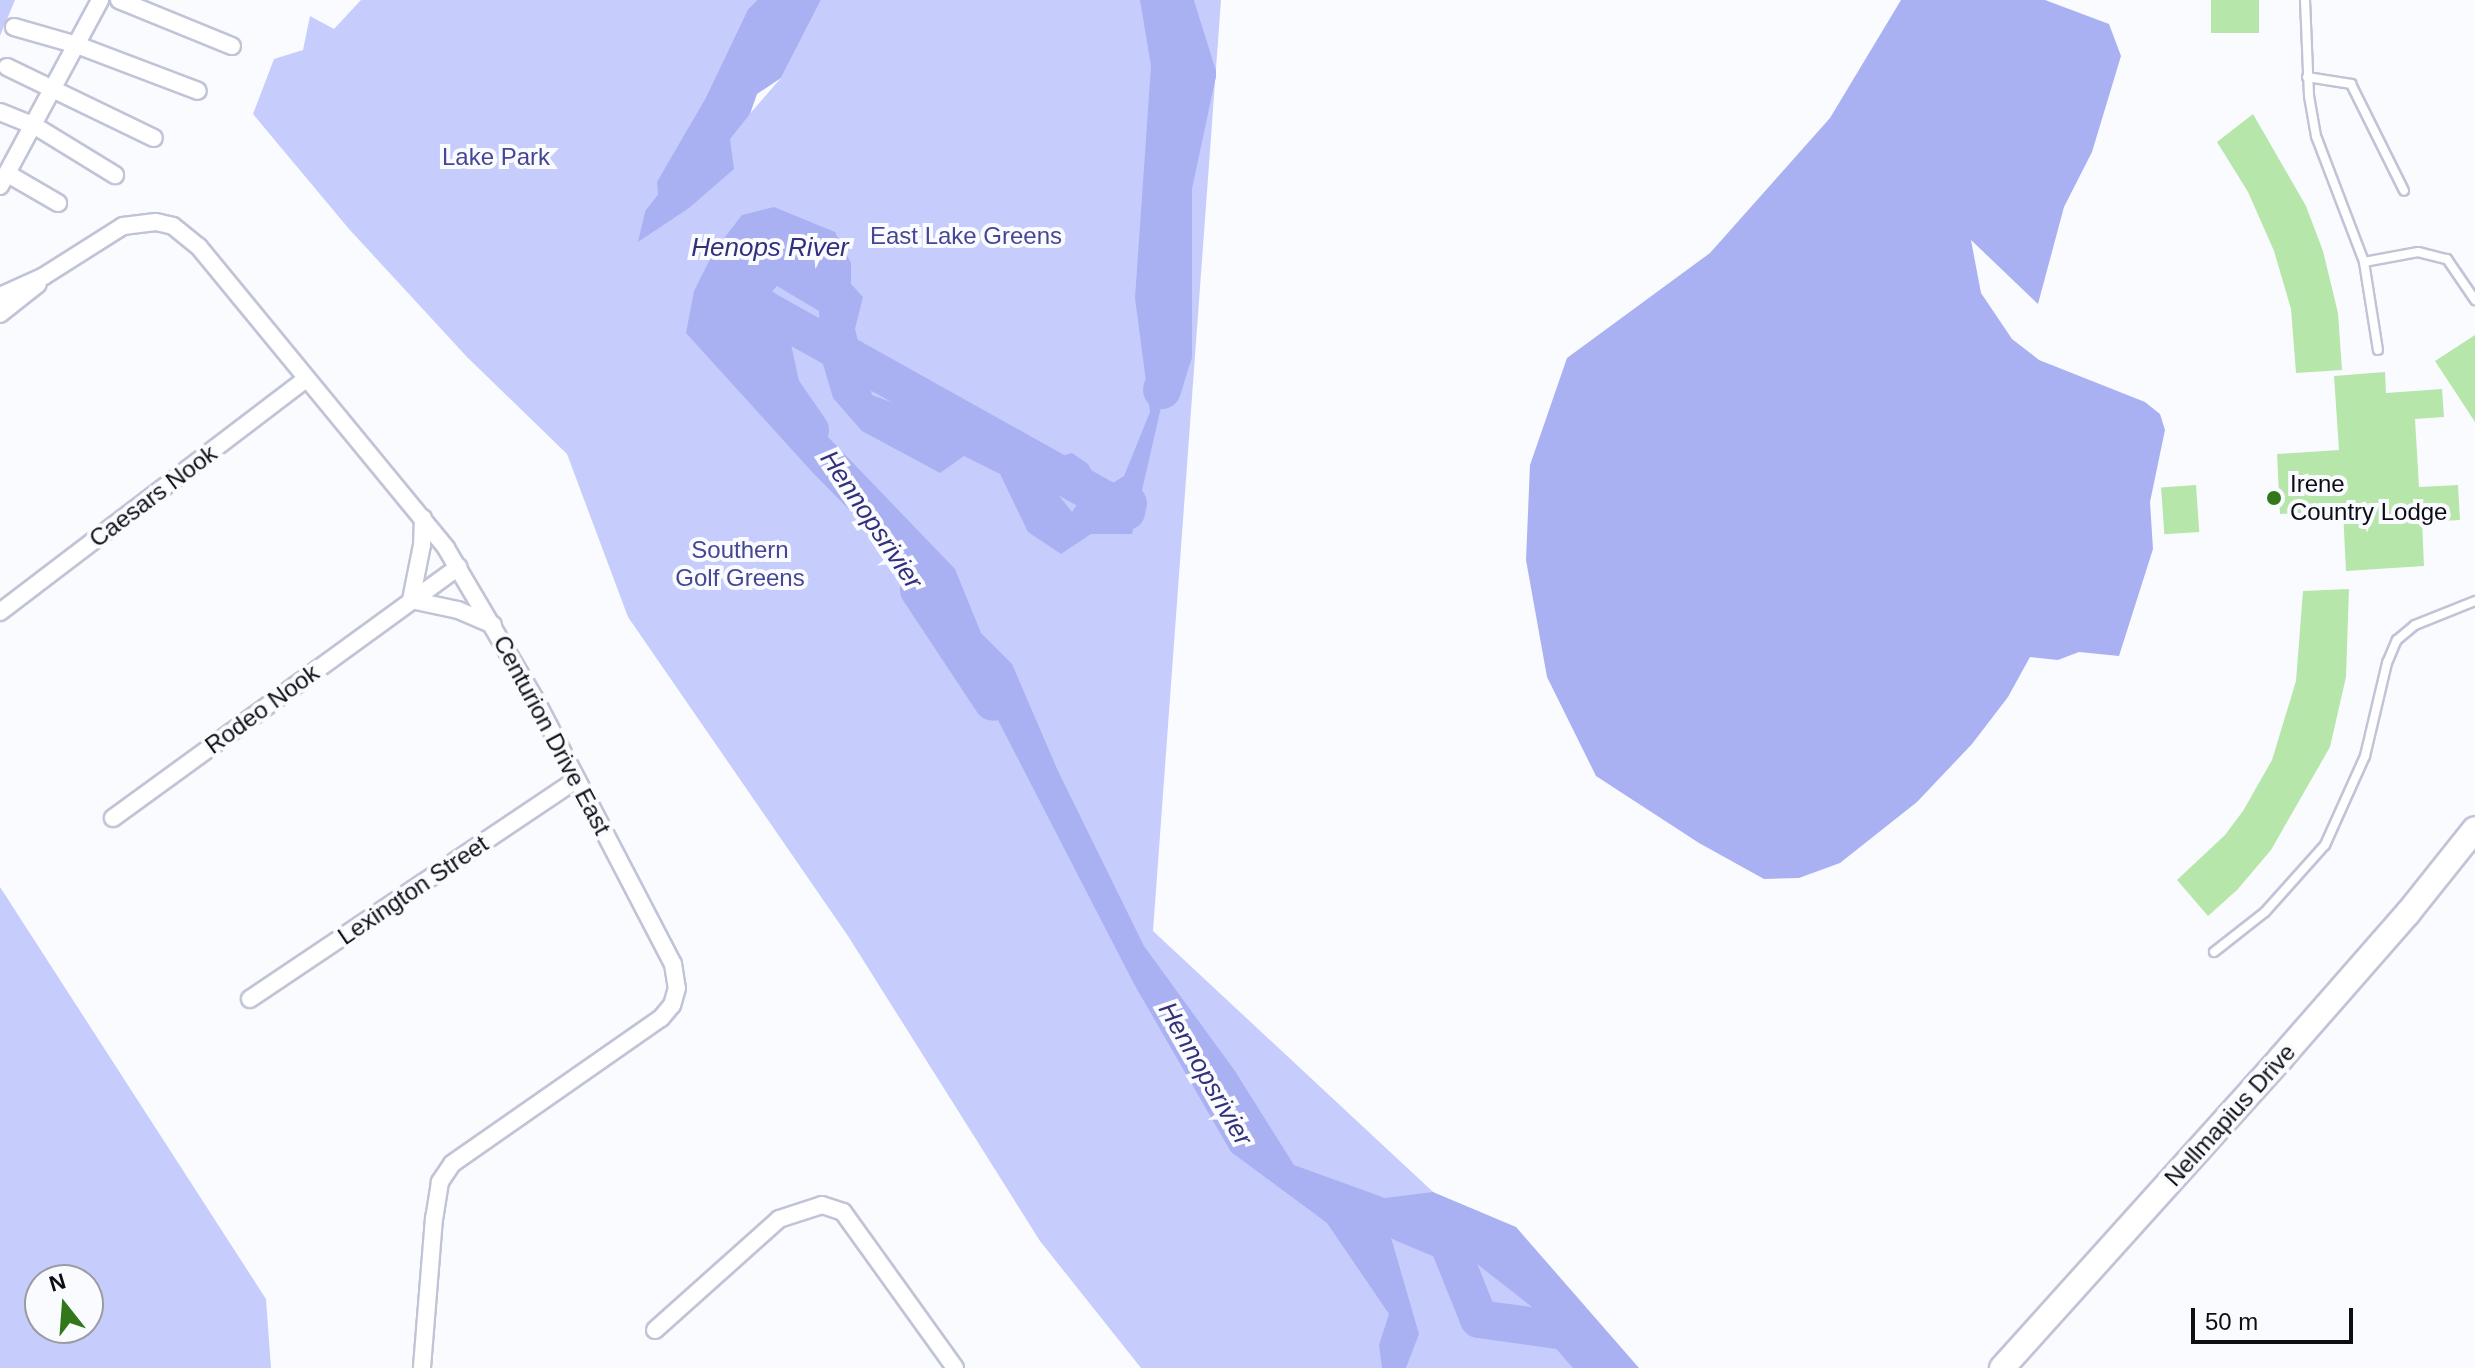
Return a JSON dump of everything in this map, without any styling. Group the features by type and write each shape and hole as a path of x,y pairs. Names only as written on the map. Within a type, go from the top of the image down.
{"main road":[{"name":"Nellmapius Drive","path":"2002,1368 2281,1058 2475,829"},
{"name":"Nellmapius Drive","path":"2453,857 2475,840"}],"street":[{"path":"58,203 4,180 55,90 100,0"},
{"path":"119,0 232,46"},
{"path":"14,27 77,45 198,91"},
{"path":"7,67 154,138"},
{"path":"0,112 35,126 115,175"},
{"name":"Centurion Drive East","path":"0,296 44,276 123,226 147,222 173,226 199,247 305,380 423,518 458,567 493,625 671,958 677,988 672,1005 609,1056 452,1164 440,1182 422,1368"},
{"name":"Centurion Drive East","path":"0,314 44,276"},
{"name":"Caesars Nook","path":"0,612 305,380"},
{"path":"423,518 422,545 411,600 458,610 493,625"},
{"name":"Rodeo Nook","path":"113,818 458,567"},
{"name":"Lexington Street","path":"250,999 576,780"},
{"path":"655,1330 779,1219 822,1205 843,1212 955,1368"}],"lane":[{"path":"2305,0 2307,77 2316,136 2364,262 2378,350"},
{"path":"2307,77 2351,84 2404,191"},
{"path":"2364,262 2418,252 2447,259 2475,300"},
{"path":"2214,952 2265,912 2325,845 2365,756 2387,663 2397,640 2415,625 2475,601"}],"green space":[{"path":"0,0 15,0 0,36"},
{"path":"361,0 757,0 748,9 705,99 658,182 658,194 645,211 639,241 781,78 821,0 1221,0 1153,931 1622,1368 1141,1368 1040,1241 848,936 628,617 567,454 467,357 349,229 253,114 274,59 303,50 310,16 334,29"},
{"path":"0,887 266,1299 271,1368 0,1368"}],"water":[{"path":"757,0 821,0 781,78 757,94 750,114 730,139 734,169 689,208 638,242 645,211 658,194 657,182 705,99 748,9"},
{"name":"Henops River","path":"1140,0 1187,0 1194,25 1183,89 1173,261 1173,355 1132,534 1091,534 1061,554 1028,532 1000,474 964,456 940,473 862,431 833,398 820,354 819,311 777,286 759,306 781,388 955,569 981,633 1012,664 1058,771 1144,946 1235,1071 1294,1165 1385,1198 1433,1192 1516,1227 1639,1368 1598,1368 1573,1339 1449,1242 1390,1234 1419,1334 1406,1368 1382,1368 1379,1345 1389,1314 1327,1223 1231,1152 1134,984 966,658 886,547 813,473 686,333 694,291 714,251 742,215 774,207 835,232 851,263 851,284 863,297 855,329 872,395 910,409 974,418 1009,441 1037,447 1027,466 1041,473 1072,512 1087,490 1085,475 1068,469 1065,455 1072,453 1088,464 1096,479 1108,486 1124,476 1150,412 1135,298 1151,66"},
{"path":"1901,0 2045,0 2109,24 2121,56 2092,152 2064,207 2038,304 1971,240 1981,293 2012,339 2039,360 2145,402 2160,414 2165,430 2150,502 2153,549 2119,656 2079,652 2058,660 2030,657 2008,697 1972,744 1917,802 1840,863 1799,878 1764,879 1699,843 1596,776 1547,677 1526,560 1530,465 1567,358 1710,253 1830,118"}],"building":[{"path":"2211,0 2259,0 2259,33 2211,33"},
{"path":"2253,114 2306,206 2323,251 2338,313 2342,370 2296,373 2291,309 2274,251 2248,192 2217,142"},
{"path":"2475,335 2475,422 2435,361"},
{"path":"2385,372 2386,393 2442,389 2444,417 2415,419 2419,487 2458,485 2460,520 2422,522 2424,566 2346,571 2343,511 2280,514 2277,454 2339,450 2334,376"},
{"path":"2196,485 2199,532 2164,534 2161,487"},
{"path":"2349,589 2346,677 2330,747 2271,850 2237,890 2208,916 2177,880 2225,835 2243,811 2272,760 2296,681 2303,591"}],"waterway":[{"name":"Hennopsrivier","path":"1162,390 1173,355 1173,187 1197,74 1174,0"},
{"name":"Hennopsrivier","path":"810,430 781,388 764,309 1126,511 1128,503"},
{"name":"Hennopsrivier","path":"919,590 993,702"},
{"name":"Hennopsrivier","path":"1403,1223 1448,1242 1479,1319 1566,1331 1598,1368"}],"place":[{"name":"Irene Country Lodge","path":"2274,498"}],"park label":[{"name":"Lake Park","path":"496,157"},
{"name":"East Lake Greens","path":"966,236"},
{"name":"Southern Golf Greens","path":"740,564"}]}
